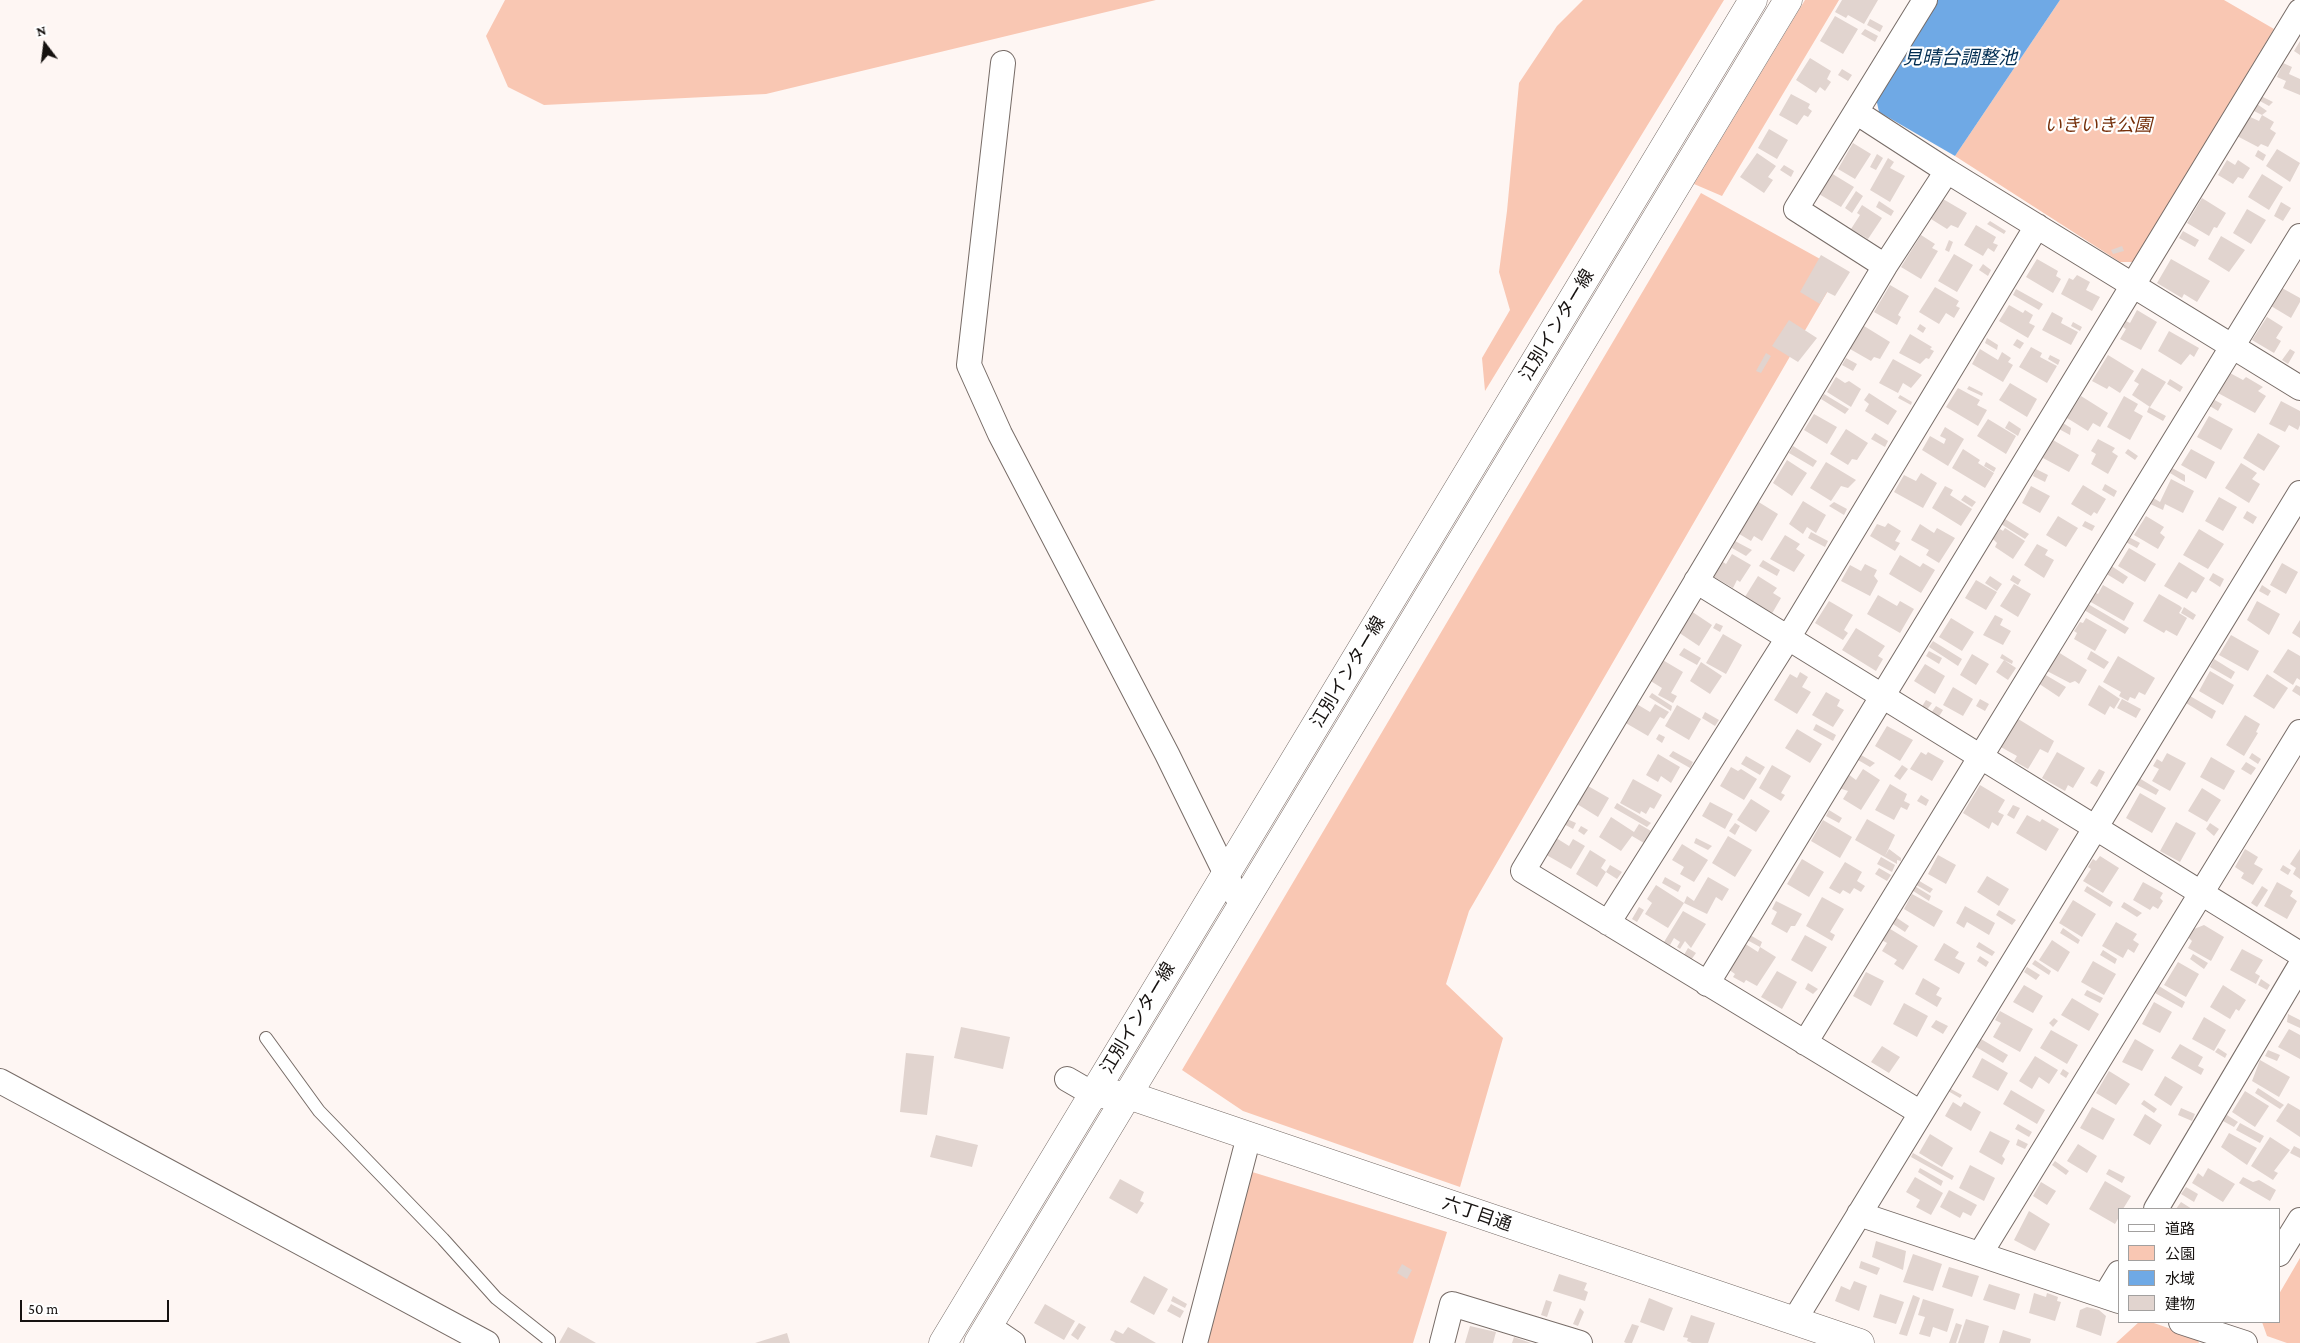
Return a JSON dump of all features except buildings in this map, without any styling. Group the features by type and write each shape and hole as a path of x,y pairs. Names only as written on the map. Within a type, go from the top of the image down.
{"main road":[{"name":"江別インター線","path":"943,1343 1753,0"},
{"name":"江別インター線","path":"983,1334 1788,0"},
{"name":"六丁目通","path":"1093,1094 1128,1095 1860,1343"}],"street":[{"path":"1885,266 1796,209 1925,0"},
{"path":"1708,984 1881,696 2134,286 2300,12"},
{"path":"1003,63 969,366 1000,434 1167,754 1242,906"},
{"path":"1856,112 1947,171 2300,388"},
{"path":"1921,1114 1523,871 1885,266 1947,171"},
{"path":"1608,923 1788,638 2037,226"},
{"path":"1805,1043 2300,236"},
{"path":"1794,1321 2300,493"},
{"path":"1696,581 2300,954"},
{"path":"1980,1254 2300,732"},
{"path":"2157,1208 2300,966"},
{"path":"1067,1079 1093,1094"},
{"path":"0,1081 487,1343"},
{"path":"1195,1343 1249,1136"},
{"path":"1859,1214 2112,1298 2118,1277"},
{"path":"2280,1252 2300,1220"},
{"path":"1442,1343 1452,1304 1577,1342"},
{"path":"2185,1323 2234,1336"},
{"path":"983,1334 1013,1343"}],"lane":[{"path":"266,1038 319,1110 438,1233 496,1298 549,1340 549,1343"}],"green space":[{"path":"505,0 1156,0 766,94 544,105 508,87 486,36"},
{"path":"1583,0 1724,0 1485,391 1482,358 1510,310 1499,272 1507,211 1519,83 1557,26"},
{"path":"1805,0 1839,0 1722,196 1694,184"},
{"name":"いきいき公園","path":"2060,0 2224,0 2274,29 2133,262 2120,262 1955,156"},
{"path":"1701,193 1840,270 1469,911 1446,984 1503,1038 1460,1187 1243,1111 1182,1070"},
{"path":"1249,1171 1447,1232 1413,1343 1205,1343"},
{"path":"2300,1258 2300,1343 2287,1343 2267,1336 2262,1323 2280,1323 2280,1292"},
{"path":"2138,1323 2154,1323 2197,1338 2199,1343 2116,1343"}],"water":[{"name":"見晴台調整池","path":"1935,0 2060,0 1955,156 1879,112 1876,98"}]}
